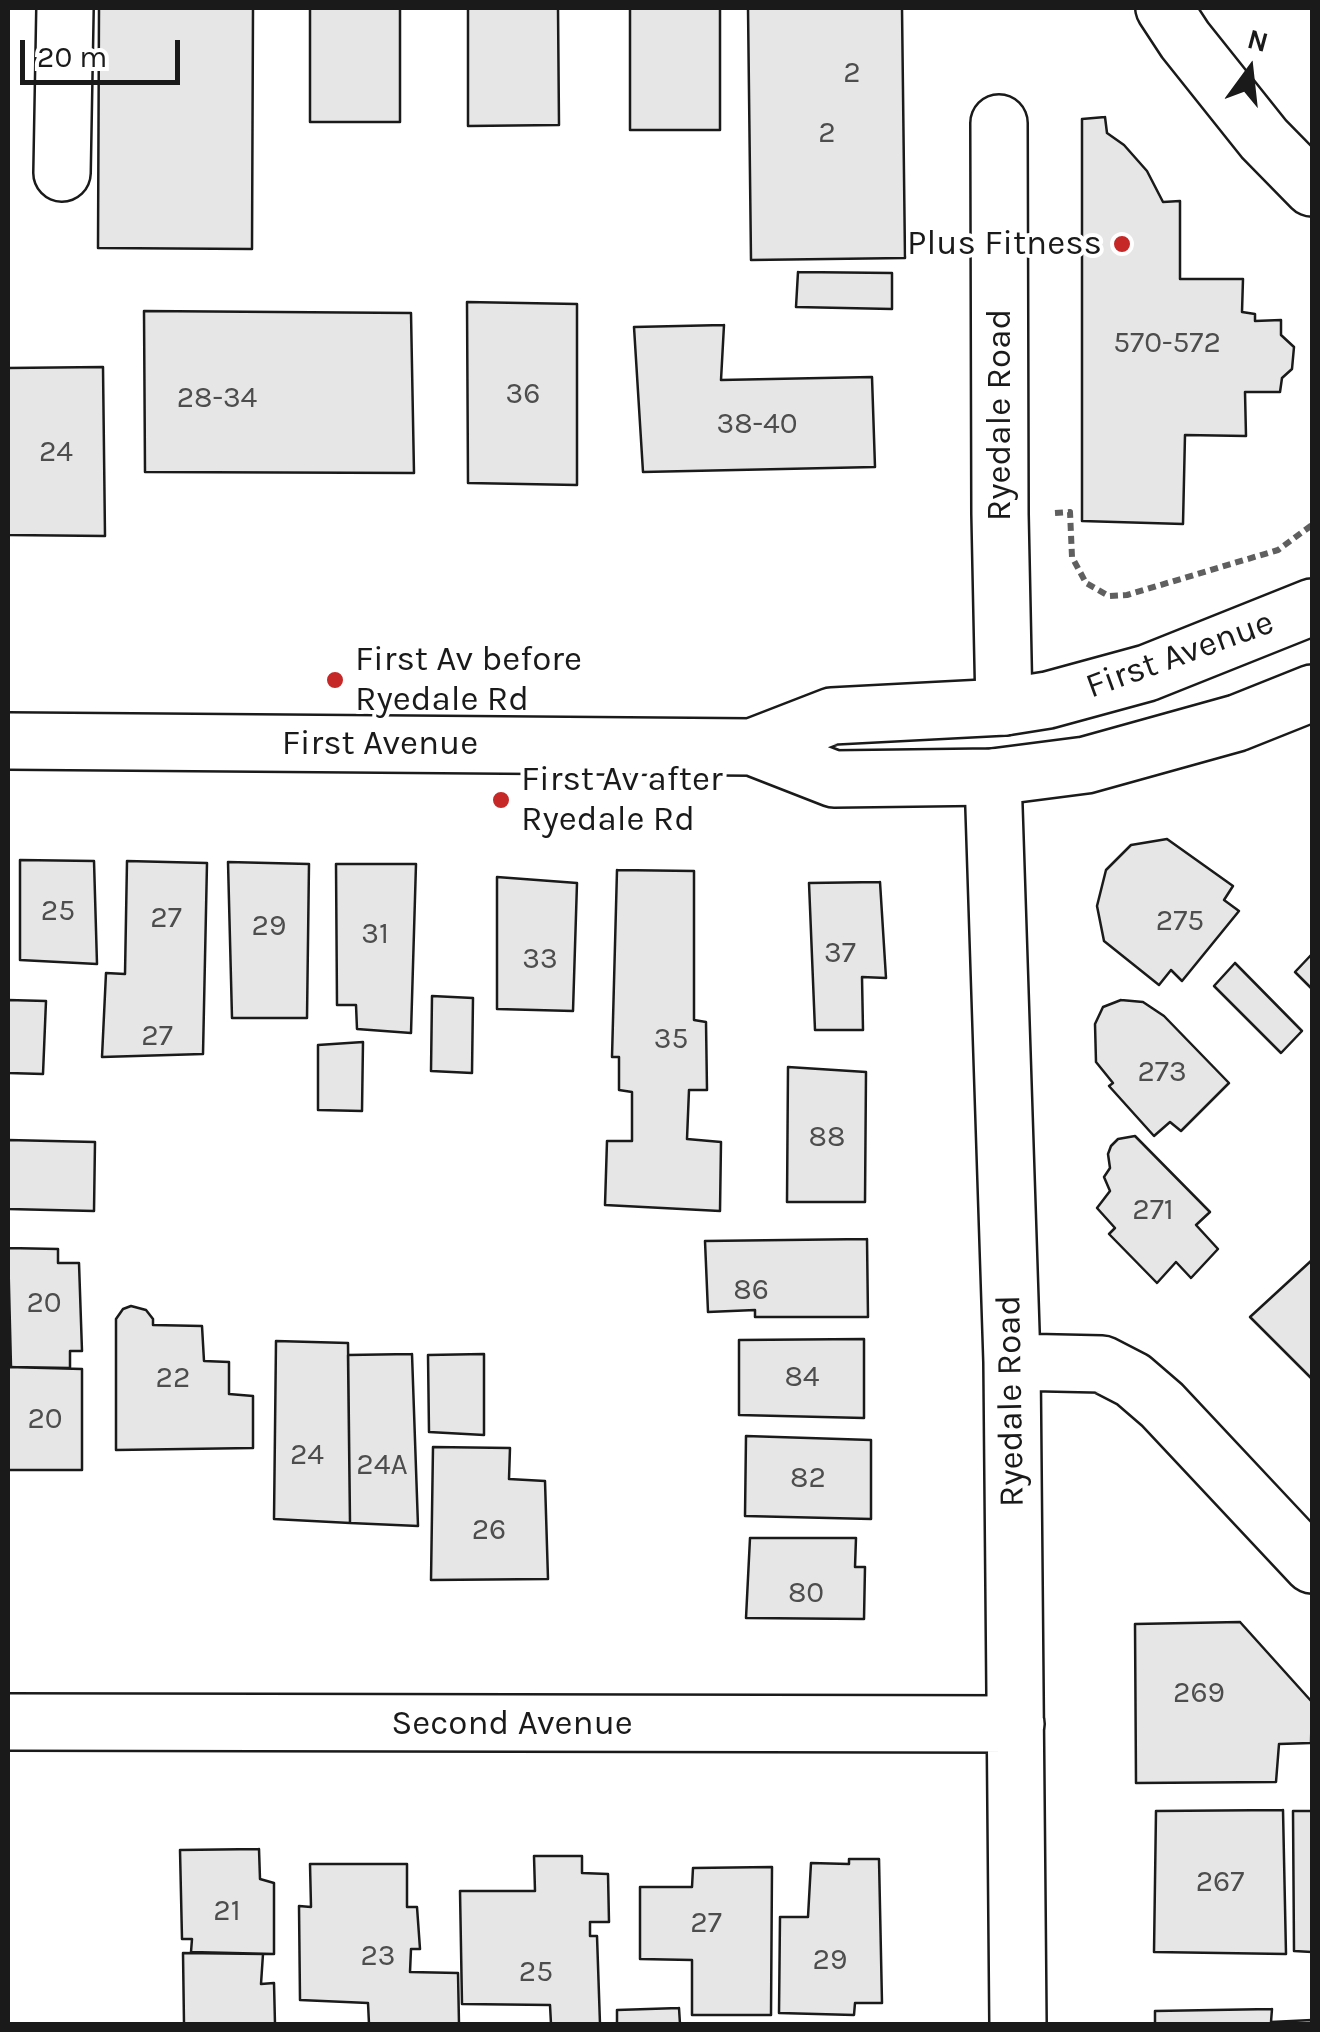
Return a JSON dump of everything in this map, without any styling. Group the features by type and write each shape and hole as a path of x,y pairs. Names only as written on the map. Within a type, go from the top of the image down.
{"street":[{"path":"62,172 65,8"},
{"path":"1164,8 1184,40 1264,138 1312,188"},
{"name":"Ryedale Road","path":"998,124 1004,707"},
{"path":"1259,628 1312,577"},
{"name":"First Avenue","path":"752,747 832,716 1004,707 1048,700 1147,673 1312,607"},
{"name":"First Avenue","path":"8,741 752,747 834,779 993,777 1086,765 1238,723 1312,692"},
{"name":"Ryedale Road","path":"993,777 1012,1362 1018,2024"},
{"path":"1012,1362 1102,1364 1133,1380 1162,1405 1312,1565"},
{"name":"Second Avenue","path":"8,1722 1016,1724"}],"path":[{"path":"1000,514 1070,512 1072,557 1086,583 1110,596 1127,595 1278,550 1312,525"}],"building":[{"path":"99,8 253,8 252,249 98,248"},
{"path":"310,8 400,8 400,122 310,122"},
{"path":"468,8 558,8 559,125 468,126"},
{"path":"630,8 720,8 720,130 630,130"},
{"path":"748,8 902,8 905,258 751,260"},
{"path":"1105,117 1107,133 1124,145 1147,171 1163,202 1180,201 1180,279 1243,279 1242,312 1255,314 1255,321 1281,320 1281,335 1294,347 1292,369 1282,378 1280,392 1245,392 1246,436 1185,435 1183,524 1082,521 1082,119"},
{"path":"798,272 892,273 892,309 796,307"},
{"path":"467,302 577,304 577,485 468,483"},
{"path":"144,311 411,313 414,473 145,472"},
{"path":"724,325 721,380 872,377 875,467 643,472 634,327"},
{"path":"103,367 105,536 8,535 8,368"},
{"path":"1167,839 1233,886 1224,900 1239,911 1182,981 1171,970 1159,985 1104,941 1097,906 1106,870 1131,845"},
{"path":"20,860 94,861 97,964 20,960"},
{"path":"127,861 207,863 203,1054 102,1057 106,973 125,974"},
{"path":"228,862 309,864 307,1018 232,1018"},
{"path":"336,864 416,864 411,1033 357,1029 356,1005 337,1005"},
{"path":"617,870 694,871 694,1020 706,1022 707,1090 689,1090 687,1139 721,1142 720,1211 605,1205 607,1141 632,1141 632,1092 619,1090 619,1057 612,1057"},
{"path":"497,877 577,883 573,1011 497,1009"},
{"path":"880,882 886,978 862,977 863,1030 815,1030 809,883"},
{"path":"1312,954 1312,989 1295,972"},
{"path":"1235,963 1302,1031 1281,1053 1214,986"},
{"path":"432,996 473,998 472,1073 431,1071"},
{"path":"8,1000 46,1001 43,1074 8,1073"},
{"path":"1121,1000 1143,1002 1164,1016 1229,1083 1181,1131 1170,1122 1154,1136 1109,1086 1113,1083 1096,1062 1095,1024 1103,1007"},
{"path":"363,1042 362,1111 318,1110 318,1045"},
{"path":"788,1067 866,1072 865,1202 787,1202"},
{"path":"1135,1136 1210,1212 1196,1225 1218,1249 1191,1278 1176,1262 1157,1283 1109,1234 1115,1228 1097,1208 1110,1191 1104,1177 1110,1168 1111,1146 1118,1139"},
{"path":"8,1140 95,1142 94,1211 8,1209"},
{"path":"867,1239 868,1317 755,1317 755,1310 708,1312 705,1241"},
{"path":"8,1248 58,1249 58,1263 79,1263 82,1351 70,1351 70,1368 11,1367"},
{"path":"1312,1260 1312,1379 1250,1317"},
{"path":"131,1306 146,1310 153,1325 202,1326 204,1361 229,1362 229,1394 253,1396 253,1448 116,1450 116,1319"},
{"path":"864,1339 864,1418 739,1415 739,1340"},
{"path":"276,1341 348,1343 350,1523 274,1519"},
{"path":"412,1354 418,1526 350,1523 348,1355"},
{"path":"484,1354 484,1435 429,1432 428,1355"},
{"path":"8,1367 82,1369 82,1470 8,1470"},
{"path":"746,1436 871,1440 871,1519 745,1516"},
{"path":"433,1447 510,1448 509,1479 545,1481 548,1579 431,1580"},
{"path":"750,1538 856,1538 855,1567 865,1567 864,1619 746,1618"},
{"path":"1240,1622 1312,1702 1311,1743 1279,1744 1276,1782 1136,1783 1135,1624"},
{"path":"1283,1810 1286,1954 1154,1952 1156,1811"},
{"path":"1293,1811 1312,1811 1312,1952 1294,1951"},
{"path":"259,1849 260,1879 274,1883 274,1954 191,1952 192,1939 182,1939 180,1850"},
{"path":"534,1856 582,1856 582,1873 608,1874 609,1922 590,1922 590,1936 597,1936 600,2024 551,2024 550,2005 462,2004 460,1891 535,1891"},
{"path":"849,1859 879,1859 882,2003 855,2003 854,2015 779,2013 780,1917 808,1917 811,1863 849,1864"},
{"path":"310,1864 407,1864 407,1907 417,1907 420,1949 411,1949 410,1972 458,1973 459,2024 369,2024 368,2003 300,2000 299,1906 311,1907"},
{"path":"772,1867 771,2015 692,2015 692,1960 640,1959 640,1887 692,1887 693,1868"},
{"path":"183,1953 263,1954 261,1984 274,1983 275,2024 184,2024"},
{"path":"679,2008 680,2024 617,2024 617,2010"},
{"path":"1272,2009 1271,2022 1312,2020 1312,2024 1155,2024 1155,2011"}],"place":[{"name":"Plus Fitness","path":"1122,244"},
{"name":"First Av before Ryedale Rd","path":"335,680"},
{"name":"First Av after Ryedale Rd","path":"501,800"}]}
